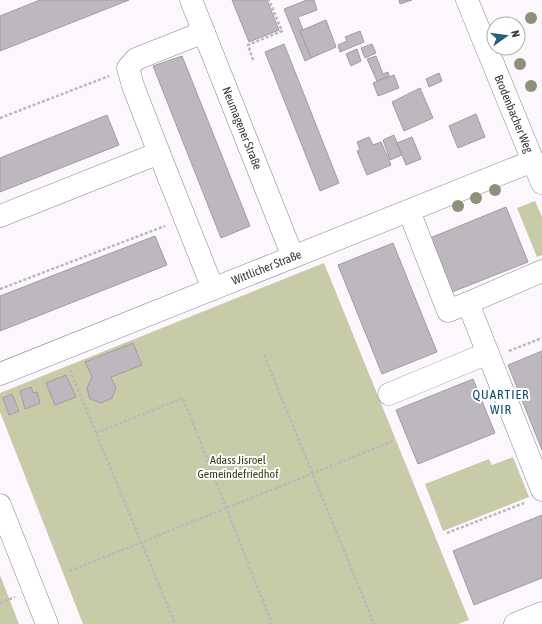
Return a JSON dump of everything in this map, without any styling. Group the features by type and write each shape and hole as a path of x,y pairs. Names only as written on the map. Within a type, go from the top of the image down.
{"street":[{"name":"Neumagener Straße","path":"191,0 293,257"},
{"name":"Brodenbacher Weg","path":"467,0 542,183"},
{"path":"204,32 136,59 128,68 132,86 213,289"},
{"path":"0,216 159,152"},
{"name":"Wittlicher Straße","path":"0,374 533,161"},
{"path":"409,211 448,311 542,271"},
{"path":"468,302 489,356 535,495"},
{"path":"389,394 489,356"},
{"path":"0,505 47,624"},
{"path":"515,624 542,613"}],"path":[{"path":"253,60 248,45 282,31 270,0"},
{"path":"0,118 128,68"},
{"path":"0,289 185,218"},
{"path":"489,356 542,338"},
{"path":"62,349 175,624"},
{"path":"264,355 374,624"},
{"path":"96,433 182,398 272,624"},
{"path":"70,571 393,441"},
{"path":"447,534 535,495"},
{"path":"0,603 17,596"}],"green space":[{"path":"535,201 542,217 542,255 537,257 517,208"},
{"name":"Adass Jisroel Gemeindefriedhof","path":"324,263 469,620 458,624 83,624 0,412 0,393"},
{"path":"513,457 529,497 443,531 425,484 489,459 492,465"},
{"path":"0,575 19,624 0,624"}],"building":[{"path":"40,0 129,0 0,51 0,16"},
{"path":"232,0 267,0 279,30 249,42"},
{"path":"307,0 314,0 317,10 298,17 303,30 300,31 311,58 305,61 284,9"},
{"path":"399,0 412,0 400,4"},
{"path":"326,20 336,47 311,58 300,31"},
{"path":"360,31 364,42 340,52 338,45 347,41 345,37"},
{"path":"284,44 339,183 320,191 265,52"},
{"path":"372,44 376,53 365,58 361,48"},
{"path":"357,49 361,61 351,66 346,54"},
{"path":"182,56 250,226 221,238 153,66"},
{"path":"376,56 383,74 388,72 389,76 377,81 367,59"},
{"path":"439,73 442,81 429,87 426,79"},
{"path":"394,75 399,88 378,96 373,83"},
{"path":"420,88 433,118 404,131 392,102"},
{"path":"476,114 485,137 458,148 449,126"},
{"path":"107,115 119,145 0,192 0,158"},
{"path":"394,135 402,155 390,160 383,140"},
{"path":"369,137 373,145 381,142 391,165 367,175 357,151 360,150 357,142"},
{"path":"412,137 421,159 406,165 397,143"},
{"path":"506,207 528,262 452,292 430,238"},
{"path":"155,236 167,265 0,331 0,296"},
{"path":"393,243 437,352 382,374 338,265"},
{"path":"133,343 142,365 111,377 116,388 112,398 101,403 90,399 87,388 92,377 85,362"},
{"path":"542,351 542,450 508,365"},
{"path":"66,375 76,397 55,405 46,383"},
{"path":"473,379 495,433 418,464 396,410"},
{"path":"31,387 33,393 37,392 40,403 25,409 20,391"},
{"path":"12,394 19,411 9,415 3,398"},
{"path":"542,515 542,578 474,605 453,551"}],"district":[{"name":"QUARTIER WIR","path":"501,402"}]}
